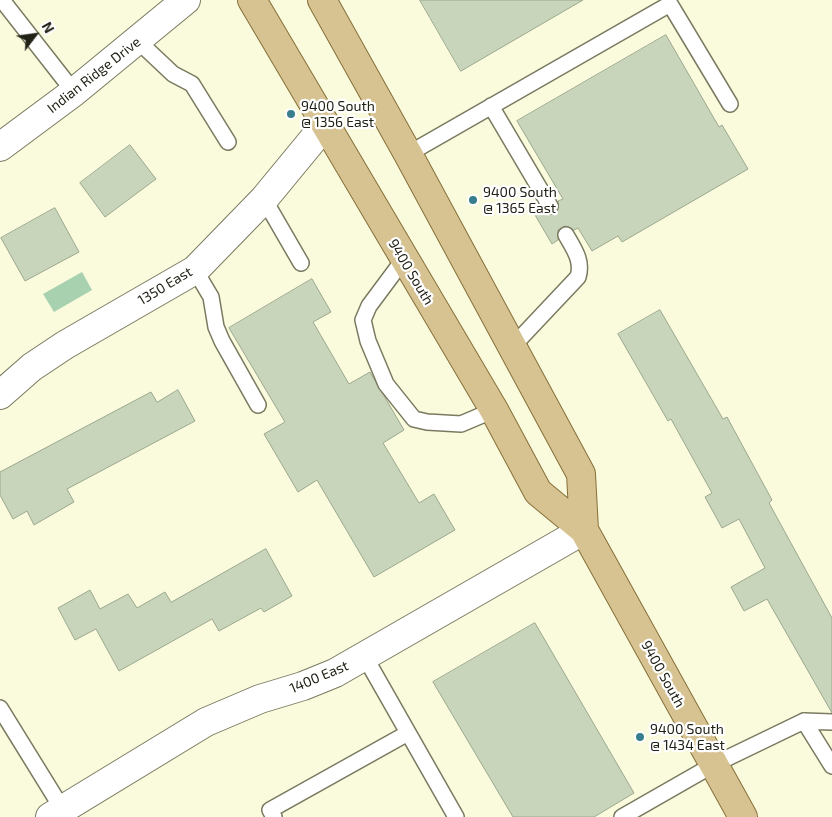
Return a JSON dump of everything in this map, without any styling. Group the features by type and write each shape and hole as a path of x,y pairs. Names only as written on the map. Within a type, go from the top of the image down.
{"main road":[{"name":"9400 South","path":"252,0 494,410 538,492 584,530 743,817"},
{"name":"9400 South","path":"322,0 408,154 581,474 584,530"}],"street":[{"name":"Indian Ridge Drive","path":"0,146 74,92 186,0"},
{"name":"1350 East","path":"0,395 32,367 65,345 195,270 264,199 325,125"},
{"name":"1400 East","path":"57,813 206,722 260,700 303,686 365,657 584,530"}],"lane":[{"path":"2,0 74,92"},
{"path":"408,154 670,4 730,104"},
{"path":"138,41 173,74 192,84 228,142"},
{"path":"491,106 550,206"},
{"path":"264,199 301,263"},
{"path":"512,347 578,277 581,268 579,260 566,235"},
{"path":"404,259 369,306 362,320 368,342 386,384 414,419 427,422 460,424 494,410"},
{"path":"195,270 211,297 216,327 222,341 258,404"},
{"path":"365,657 456,817"},
{"path":"0,708 57,813"},
{"path":"804,721 832,766"},
{"path":"622,817 713,765 804,721 832,722"},
{"path":"274,817 270,810 408,733"}],"shaded area":[{"path":"82,272 92,290 54,312 43,294"}],"building":[{"path":"420,0 583,0 461,71"},
{"path":"666,35 719,127 722,125 748,169 622,242 618,236 592,251 578,228 574,230 565,226 558,230 558,240 552,244 535,215 542,211 546,214 554,214 558,210 558,201 563,199 517,121"},
{"path":"130,145 156,179 105,217 80,183"},
{"path":"55,208 79,252 25,281 1,238"},
{"path":"312,279 331,312 313,322 349,384 370,372 404,430 383,443 419,503 434,494 455,530 374,577 317,480 298,492 264,434 285,422 229,328"},
{"path":"660,310 723,419 727,417 772,500 769,503 832,618 832,713 767,599 744,611 731,587 765,568 739,519 722,528 705,497 712,493 671,419 668,421 618,334"},
{"path":"178,390 195,421 67,489 74,502 34,525 27,511 13,519 0,495 0,472 151,392 157,402"},
{"path":"266,549 292,596 264,612 261,608 219,631 212,619 119,671 96,629 75,640 58,608 90,590 100,609 128,594 137,608 165,592 171,602"},
{"path":"535,623 634,793 594,817 513,817 433,682"}],"place":[{"name":"9400 South @ 1356 East","path":"291,114"},
{"name":"9400 South @ 1365 East","path":"473,200"},
{"name":"9400 South @ 1434 East","path":"640,737"}]}
